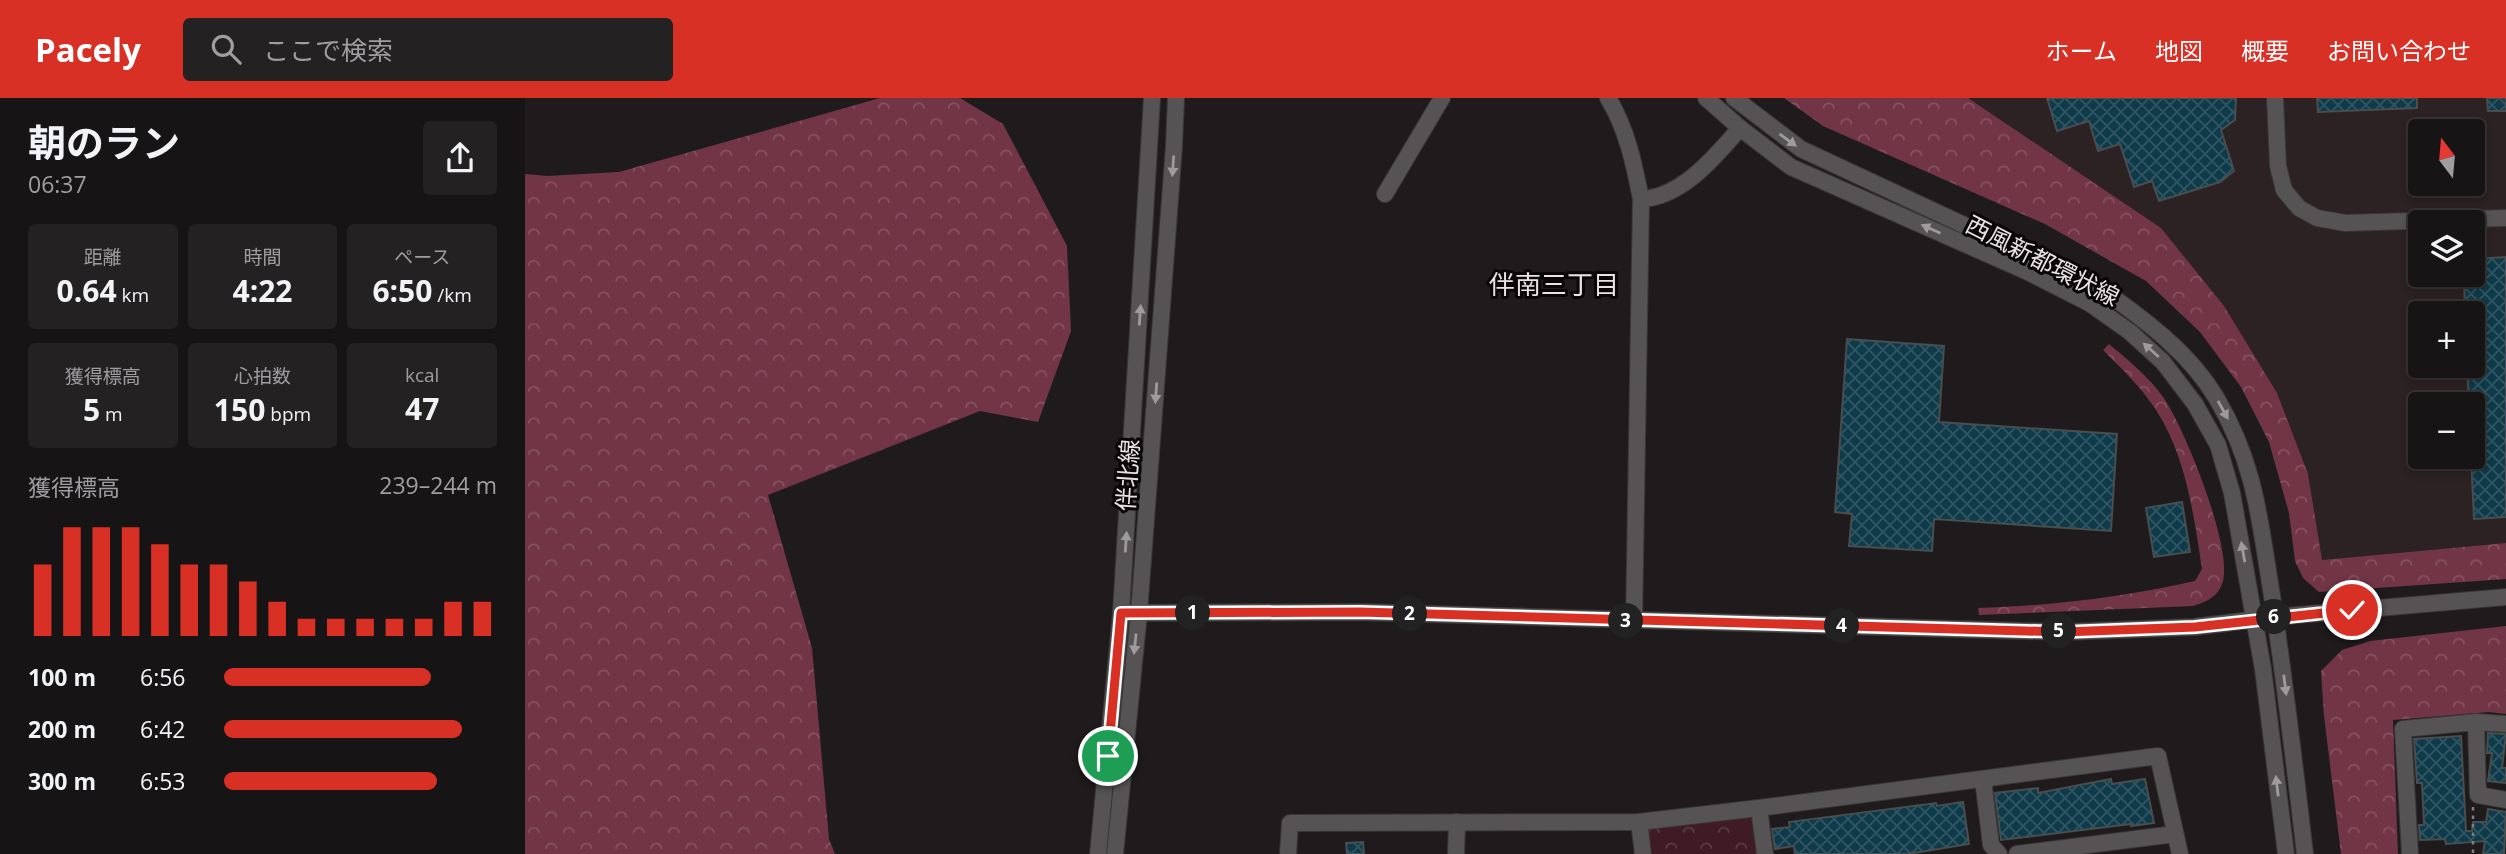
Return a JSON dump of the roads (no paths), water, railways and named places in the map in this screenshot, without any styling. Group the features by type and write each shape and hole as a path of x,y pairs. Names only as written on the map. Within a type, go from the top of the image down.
{"street":[{"name":"伴北線","path":"1098,854 1121,613 1152,98"},
{"name":"伴北線","path":"1115,854 1139,613 1174,146 1175,98"},
{"path":"1385,194 1442,98"},
{"path":"1608,98 1618,114 1632,155 1641,200 1634,621"},
{"name":"西風新都環状線","path":"1706,98 1791,167 2028,272 2089,303 2130,332 2164,362 2195,404 2218,445 2232,493 2255,620 2286,854"},
{"name":"西風新都環状線","path":"1734,98 1801,149 2103,289 2145,319 2185,357 2216,396 2239,439 2254,486 2275,617 2305,854"},
{"path":"2275,98 2278,166 2284,190 2299,208 2317,218 2345,223 2506,218"},
{"path":"1641,200 1656,199 1693,177 1740,128"},
{"path":"1121,613 1360,612 2064,632 2195,627 2275,617 2506,597"},
{"path":"2476,722 2478,795 2506,800"},
{"path":"2410,854 2403,729 2476,722 2506,724"},
{"path":"1288,854 1290,823 1639,822 2158,757 2179,854"},
{"path":"1983,779 1991,845 1999,854"},
{"path":"1759,808 1765,854"},
{"path":"1456,854 1457,822"},
{"path":"1639,822 1643,854"},
{"path":"2017,854 2175,835"}],"district":[{"name":"伴南三丁目","path":"1554,284"}]}
